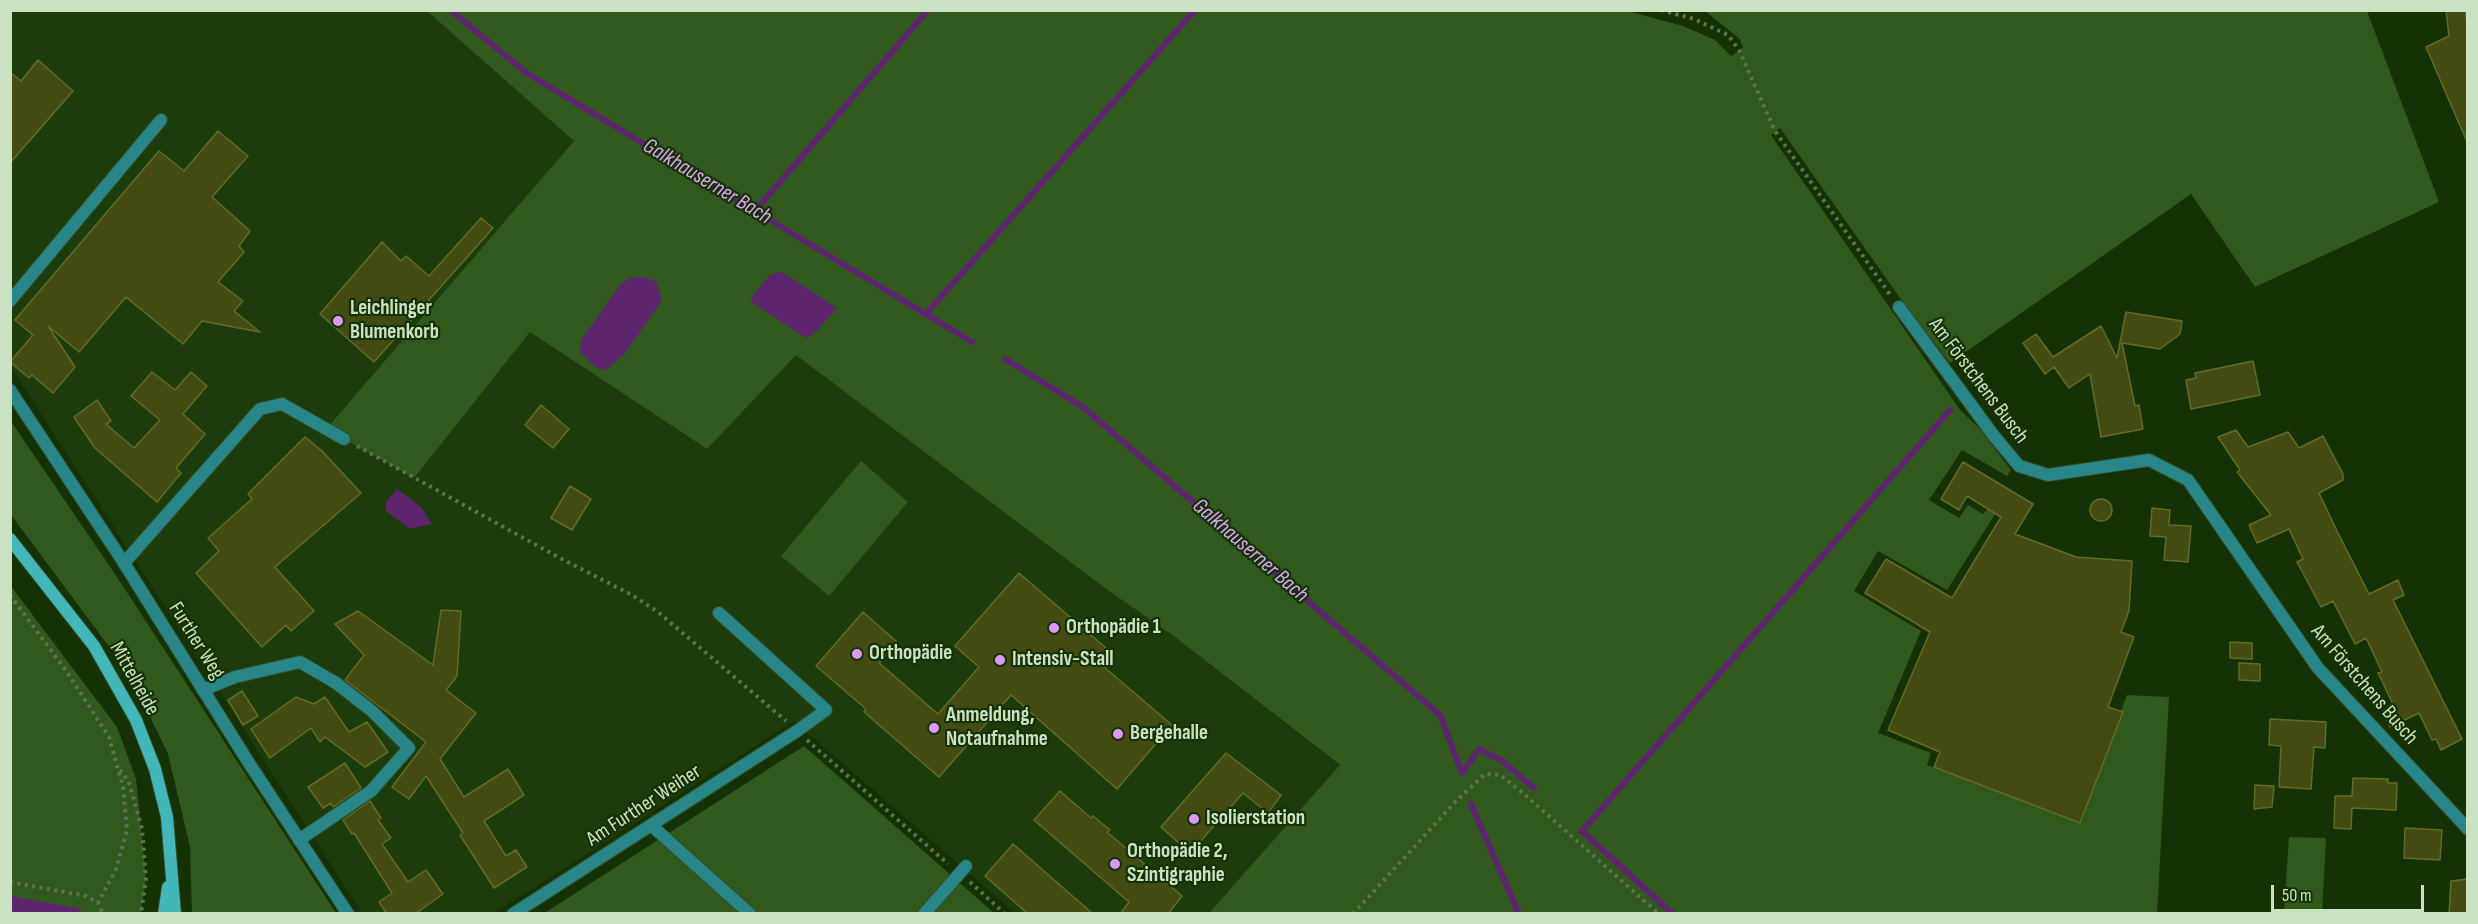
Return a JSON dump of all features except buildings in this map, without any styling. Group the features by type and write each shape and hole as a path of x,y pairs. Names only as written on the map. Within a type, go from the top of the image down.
{"main road":[{"name":"Mittelheide","path":"10,539 94,646 136,720 155,769 167,817 175,914"},
{"name":"Mittelheide","path":"164,914 172,862"}],"street":[{"path":"10,301 161,120"},
{"name":"Am Förstchens Busch","path":"1899,307 1994,436 2019,466 2048,475 2149,460 2188,480 2318,668 2468,829"},
{"name":"Further Weg","path":"10,390 124,563 348,914"},
{"path":"124,563 260,409 282,404 344,439"},
{"name":"Am Further Weiher","path":"513,914 652,826 826,710 719,614"},
{"path":"203,690 235,677 300,662 336,683 372,711 409,748 370,791 299,840"},
{"path":"652,826 750,914"},
{"path":"924,914 962,869"}],"path":[{"path":"1661,10 1694,19 1728,35 1739,50 1775,131 1899,307"},
{"path":"344,439 558,557 632,595 658,612 962,869 1005,914"},
{"path":"10,595 67,672 109,737 118,767 123,788 127,830 116,869 98,903"},
{"path":"118,767 129,782 142,828 146,879 141,914"},
{"path":"1353,914 1457,800 1485,774 1500,776 1524,794 1659,914"},
{"path":"10,882 86,896 98,903 103,914"}],"shaded area":[{"path":"1624,10 1683,26 1715,40 1731,56 1743,48 1740,39 1705,11 2367,11 2439,202 2255,287 2191,194 1950,363 1907,308 1780,128 1771,135 1960,410 1979,428 2011,470 2007,476 1962,450 1929,500 1959,518 1968,505 1983,514 1990,506 1997,511 1947,590 1878,551 1854,591 1921,631 1878,733 1931,753 1927,765 2079,821 2127,695 2169,697 2157,913 1209,913 1340,765 1175,637 1102,586 796,355 707,449 530,332 414,478 326,429 574,141 427,11"},
{"path":"11,11 427,11 575,141 326,428 414,477 530,332 707,449 796,354 1102,586 1175,637 1340,766 1209,913 1015,913 794,721 494,913 362,913 11,367"},
{"path":"782,272 837,308 816,332 806,338 751,302 753,295 771,274"},
{"path":"642,277 656,281 662,300 626,352 607,370 595,367 580,352 581,340 621,284 630,278"},
{"path":"10,420 117,577 336,913 192,913 190,847 168,754 119,660 11,515"},
{"path":"861,461 908,502 829,596 781,556"},
{"path":"397,489 421,507 432,524 410,529 386,511 386,502"},
{"path":"10,585 117,727 136,779 146,879 141,913 11,913"},
{"path":"804,746 994,913 543,914"},
{"path":"2289,837 2326,838 2322,913 2284,913"},
{"path":"10,896 77,908 85,913 11,913"}],"waterway":[{"name":"Galkhauserner Bach","path":"450,10 528,74 972,342"},
{"path":"755,211 928,10"},
{"path":"925,315 1195,10"},
{"name":"Galkhauserner Bach","path":"1005,359 1083,407 1440,715 1462,773"},
{"path":"1673,914 1582,831 1950,410"},
{"path":"1462,773 1479,749 1501,760 1534,788"},
{"name":"Galkhauserner Bach","path":"1471,804 1519,914"}],"place":[{"name":"Leichlinger Blumenkorb","path":"338,321"},
{"name":"Orthopädie 1","path":"1054,628"},
{"name":"Orthopädie","path":"857,654"},
{"name":"Intensiv-Stall","path":"1000,660"},
{"name":"Anmeldung, Notaufnahme","path":"934,728"},
{"name":"Bergehalle","path":"1118,734"},
{"name":"Isolierstation","path":"1194,819"},
{"name":"Orthopädie 2, Szintigraphie","path":"1115,864"}]}
